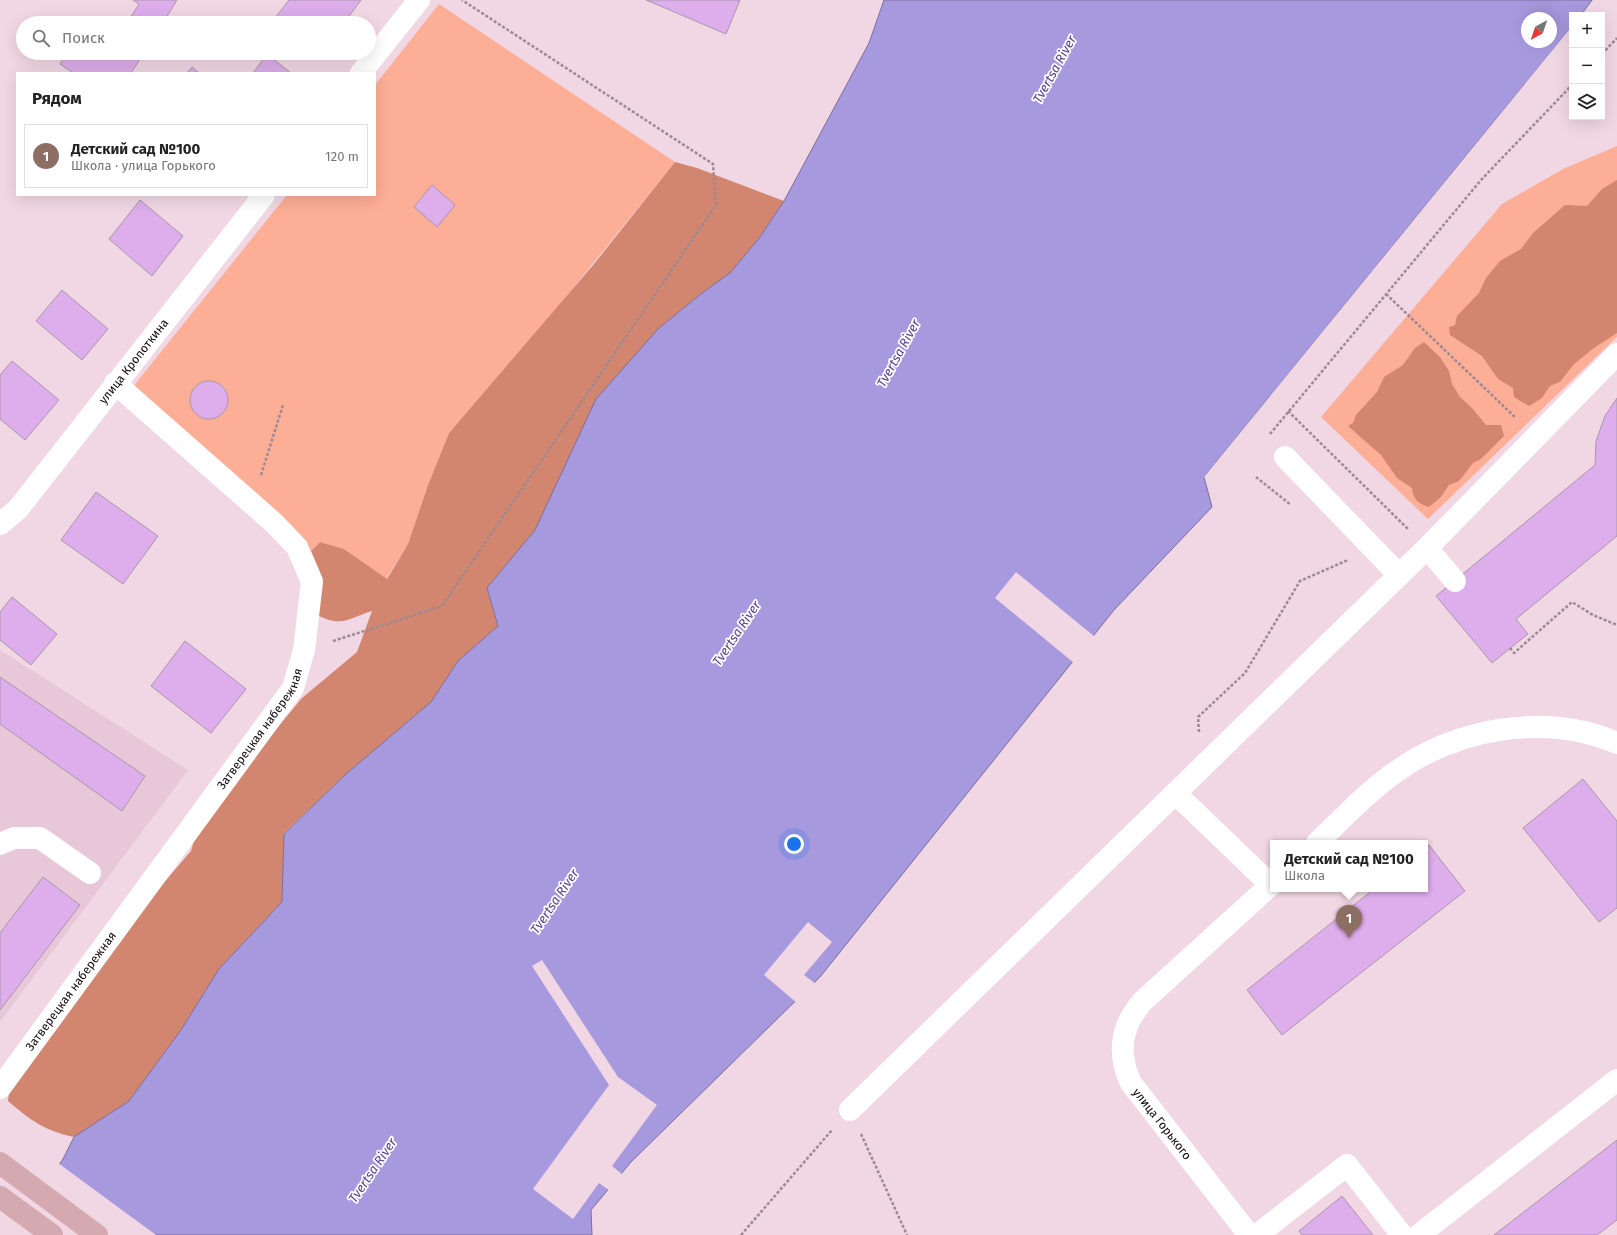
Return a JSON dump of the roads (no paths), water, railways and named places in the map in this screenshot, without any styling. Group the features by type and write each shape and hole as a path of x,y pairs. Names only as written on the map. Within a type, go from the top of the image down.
{"main road":[{"path":"0,1163 97,1235"},
{"path":"0,1197 52,1235"}],"street":[{"path":"376,54 419,0"},
{"path":"362,72 371,60"},
{"name":"улица Кропоткина","path":"0,524 18,509 115,383 263,196"},
{"path":"850,1110 1427,548 1535,436 1617,354"},
{"name":"Затверецкая набережная","path":"0,1088 293,688 304,650 312,582 297,547 252,503 115,383"},
{"path":"1285,457 1399,575"},
{"path":"1427,548 1455,581"},
{"path":"1320,840 1392,774 1424,754 1461,739 1498,730 1537,728 1576,731 1617,743"},
{"path":"1175,793 1270,882"},
{"path":"0,844 14,838 40,838 90,873"},
{"name":"улица Горького","path":"1248,1235 1136,1091 1128,1076 1123,1058 1123,1040 1130,1019 1143,1001 1270,886"},
{"path":"1419,1235 1617,1080"},
{"path":"1257,1235 1347,1165 1402,1235"}],"water":[{"name":"Tvertsa River","path":"884,0 1592,0 1583,12 1569,12 1569,30 1557,44 1557,12 1521,12 1521,48 1554,48 1204,477 1212,507 1114,610 820,977 631,1162 591,1210 592,1235 11,1235 63,1159 74,1137 129,1101 181,1030 219,969 282,902 284,834 346,774 431,702 458,661 498,626 487,588 535,530 596,399 658,329 702,293 730,273 760,237 784,201 869,43"}],"place":[{"name":"Детский сад №100","path":"1349,938"}]}
